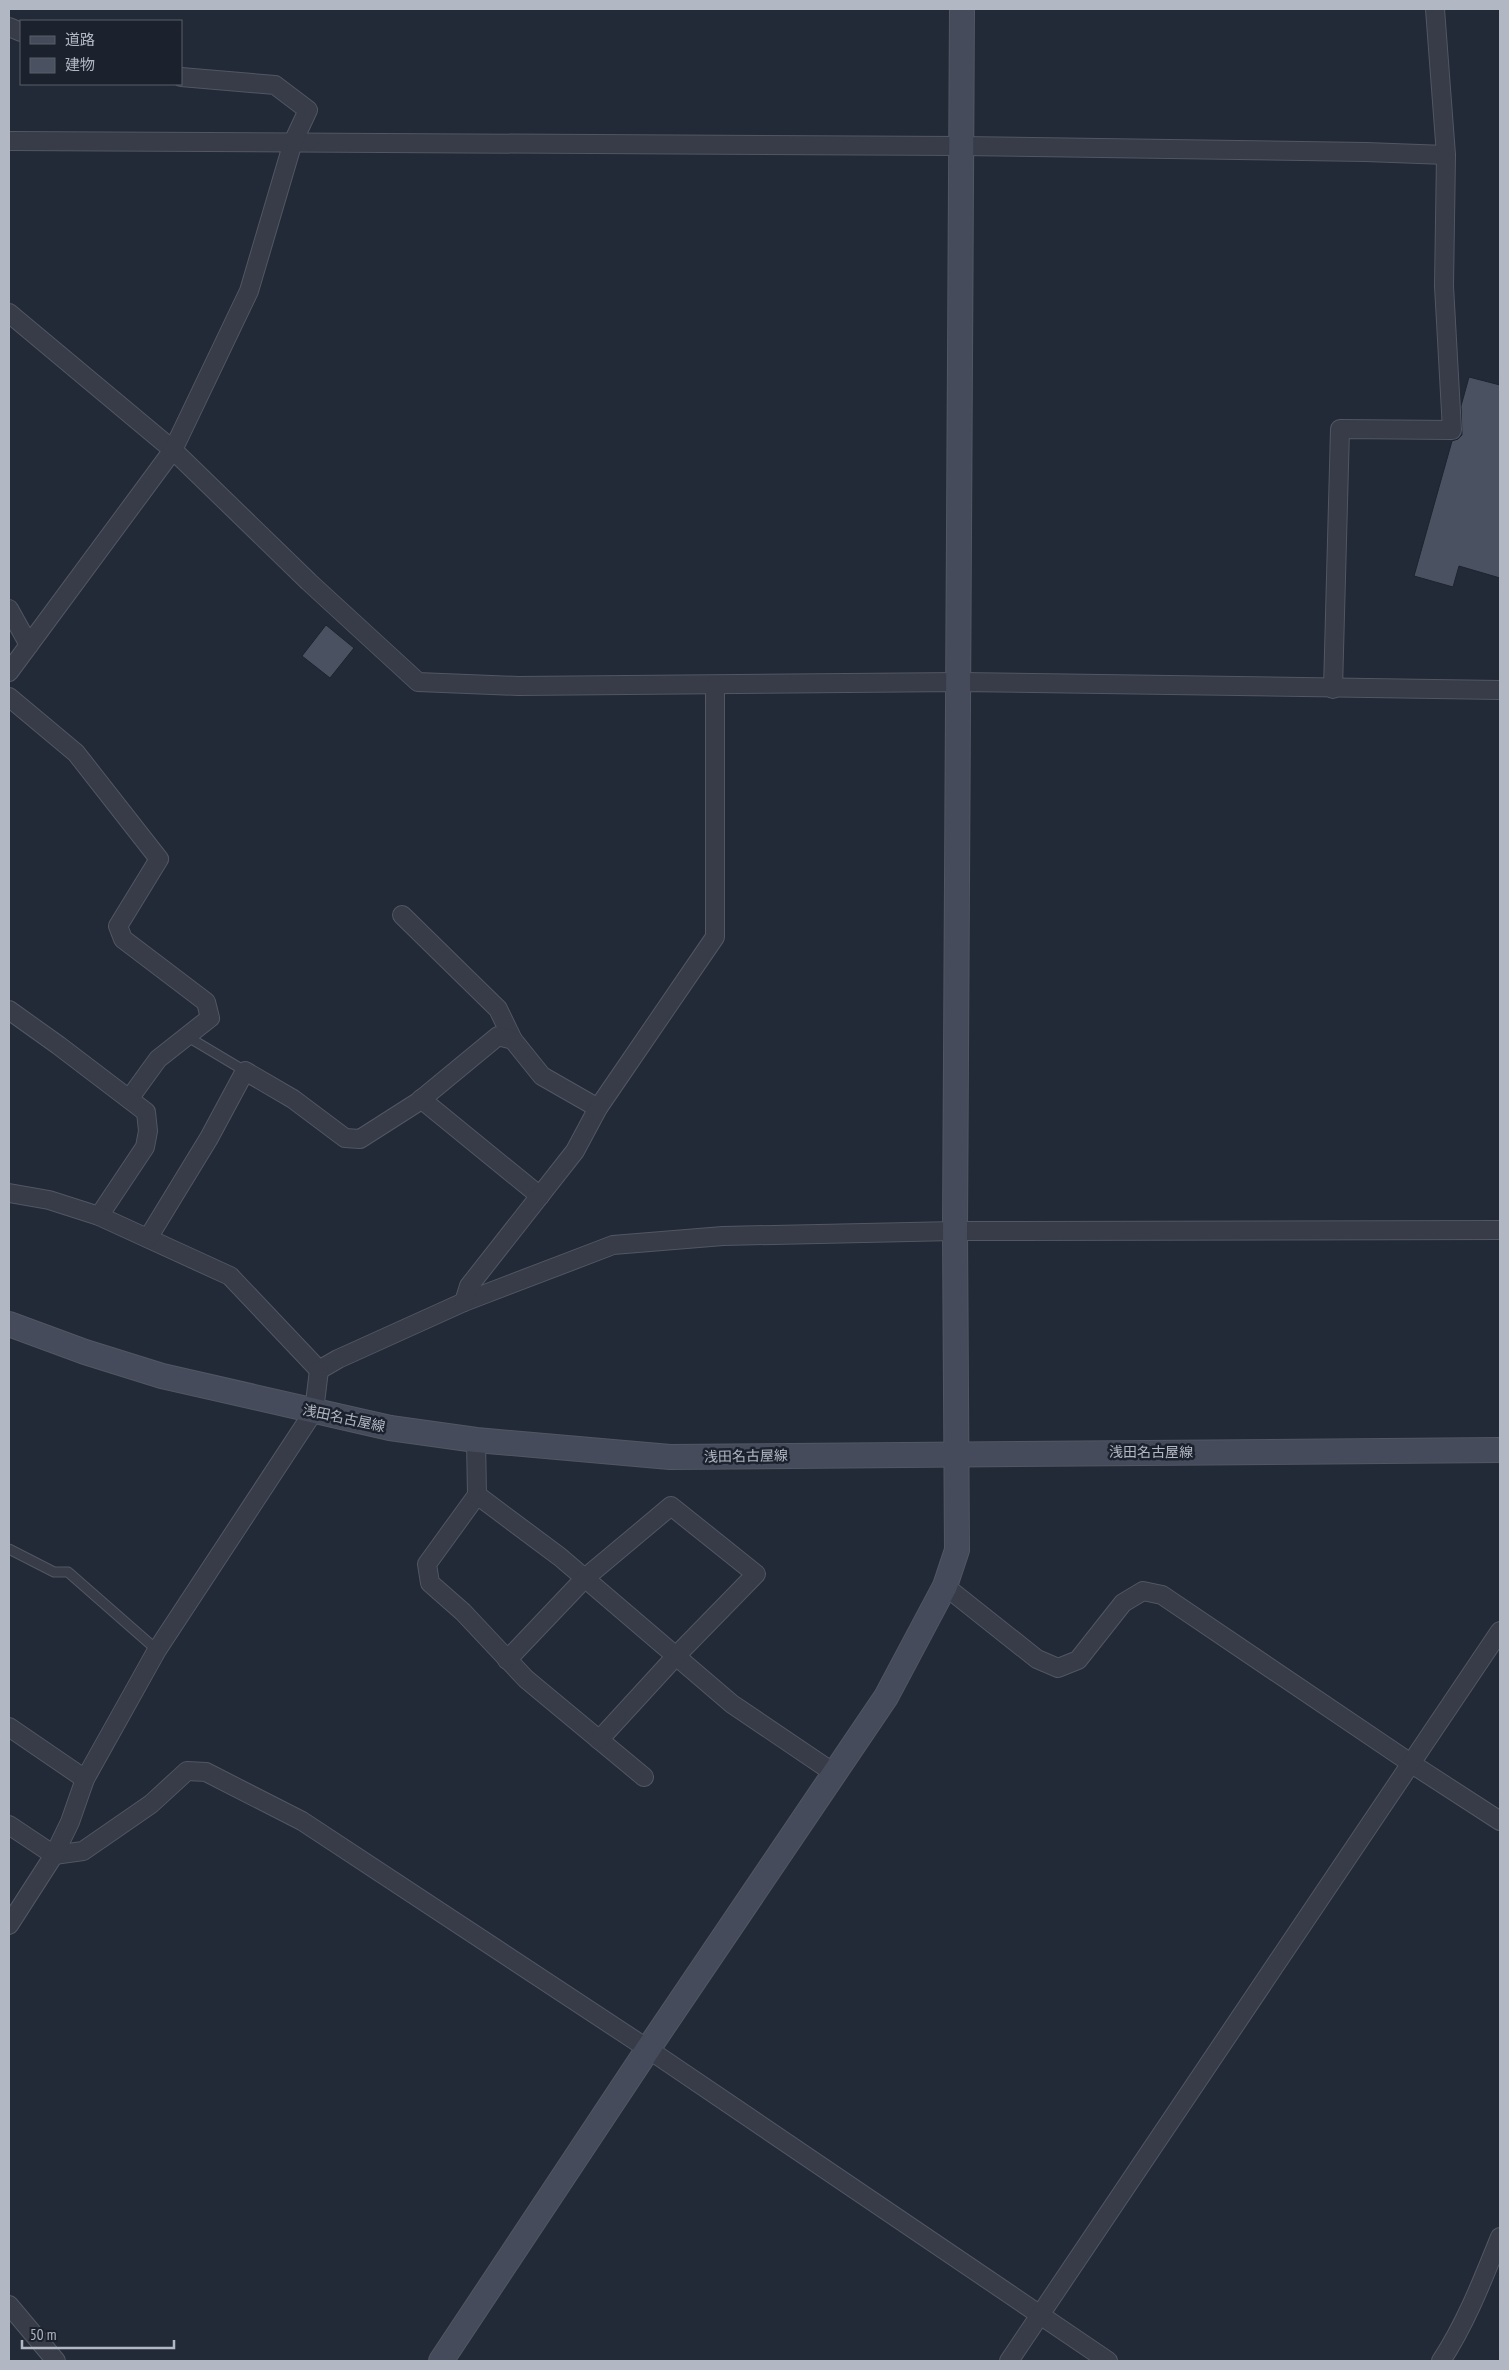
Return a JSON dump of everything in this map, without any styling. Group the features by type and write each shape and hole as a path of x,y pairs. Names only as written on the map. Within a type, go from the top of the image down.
{"street":[{"path":"441,2361 648,2049 886,1697 946,1586 957,1550 958,1453 955,1231 960,682 960,146 962,9"},
{"path":"1333,689 1340,429 1452,430 1444,286 1446,155 1435,9"},
{"path":"9,672 173,450 249,291 293,142 308,110 276,85 182,77"},
{"path":"9,141 635,146 960,146 1446,155"},
{"path":"9,313 173,450 309,582 418,682 518,686 960,682 1500,690"},
{"path":"9,609 29,644"},
{"path":"464,1302 469,1286 575,1151 598,1108 715,937 715,685"},
{"path":"9,697 76,753 160,858 118,926 123,940 206,1002 210,1018 158,1060 129,1099"},
{"path":"402,915 498,1009 513,1040 542,1076 598,1108"},
{"path":"9,1010 146,1112 148,1136 145,1147 99,1216"},
{"path":"148,1238 209,1138 245,1071 293,1100 345,1138 360,1140 421,1100 498,1036 513,1040"},
{"path":"421,1100 540,1196"},
{"path":"9,1193 49,1200 99,1216 230,1276 319,1370"},
{"path":"319,1370 338,1359 464,1302 612,1244 723,1236 955,1231 1500,1230"},
{"name":"浅田名古屋線","path":"9,1324 85,1352 162,1376 390,1428 476,1440 670,1457 958,1453 1500,1450"},
{"path":"9,1925 54,1855 70,1822 85,1779 157,1650 314,1411 319,1370"},
{"path":"476,1440 477,1495 427,1564 430,1583 463,1612 526,1679 644,1777"},
{"path":"477,1495 585,1578 732,1704 834,1772"},
{"path":"507,1660 585,1578 671,1506 756,1574 676,1656 599,1740"},
{"path":"946,1586 1038,1659 1058,1668 1078,1660 1123,1603 1143,1591 1162,1595 1412,1764 1500,1820"},
{"path":"1009,2361 1500,1631"},
{"path":"9,1727 85,1779"},
{"path":"9,1825 54,1855 83,1851 151,1804 187,1771 206,1772 302,1821 648,2049 1038,2316 1108,2361"},
{"path":"1442,2361 1477,2294 1500,2237"},
{"path":"9,2305 56,2361"}],"lane":[{"path":"188,1037 245,1071"},
{"path":"9,1549 54,1572 68,1572 157,1650"}],"building":[{"path":"1469,377 1500,385 1500,578 1459,566 1453,587 1414,576 1452,441 1462,435 1461,406"},
{"path":"326,625 354,648 330,678 302,656"}]}
